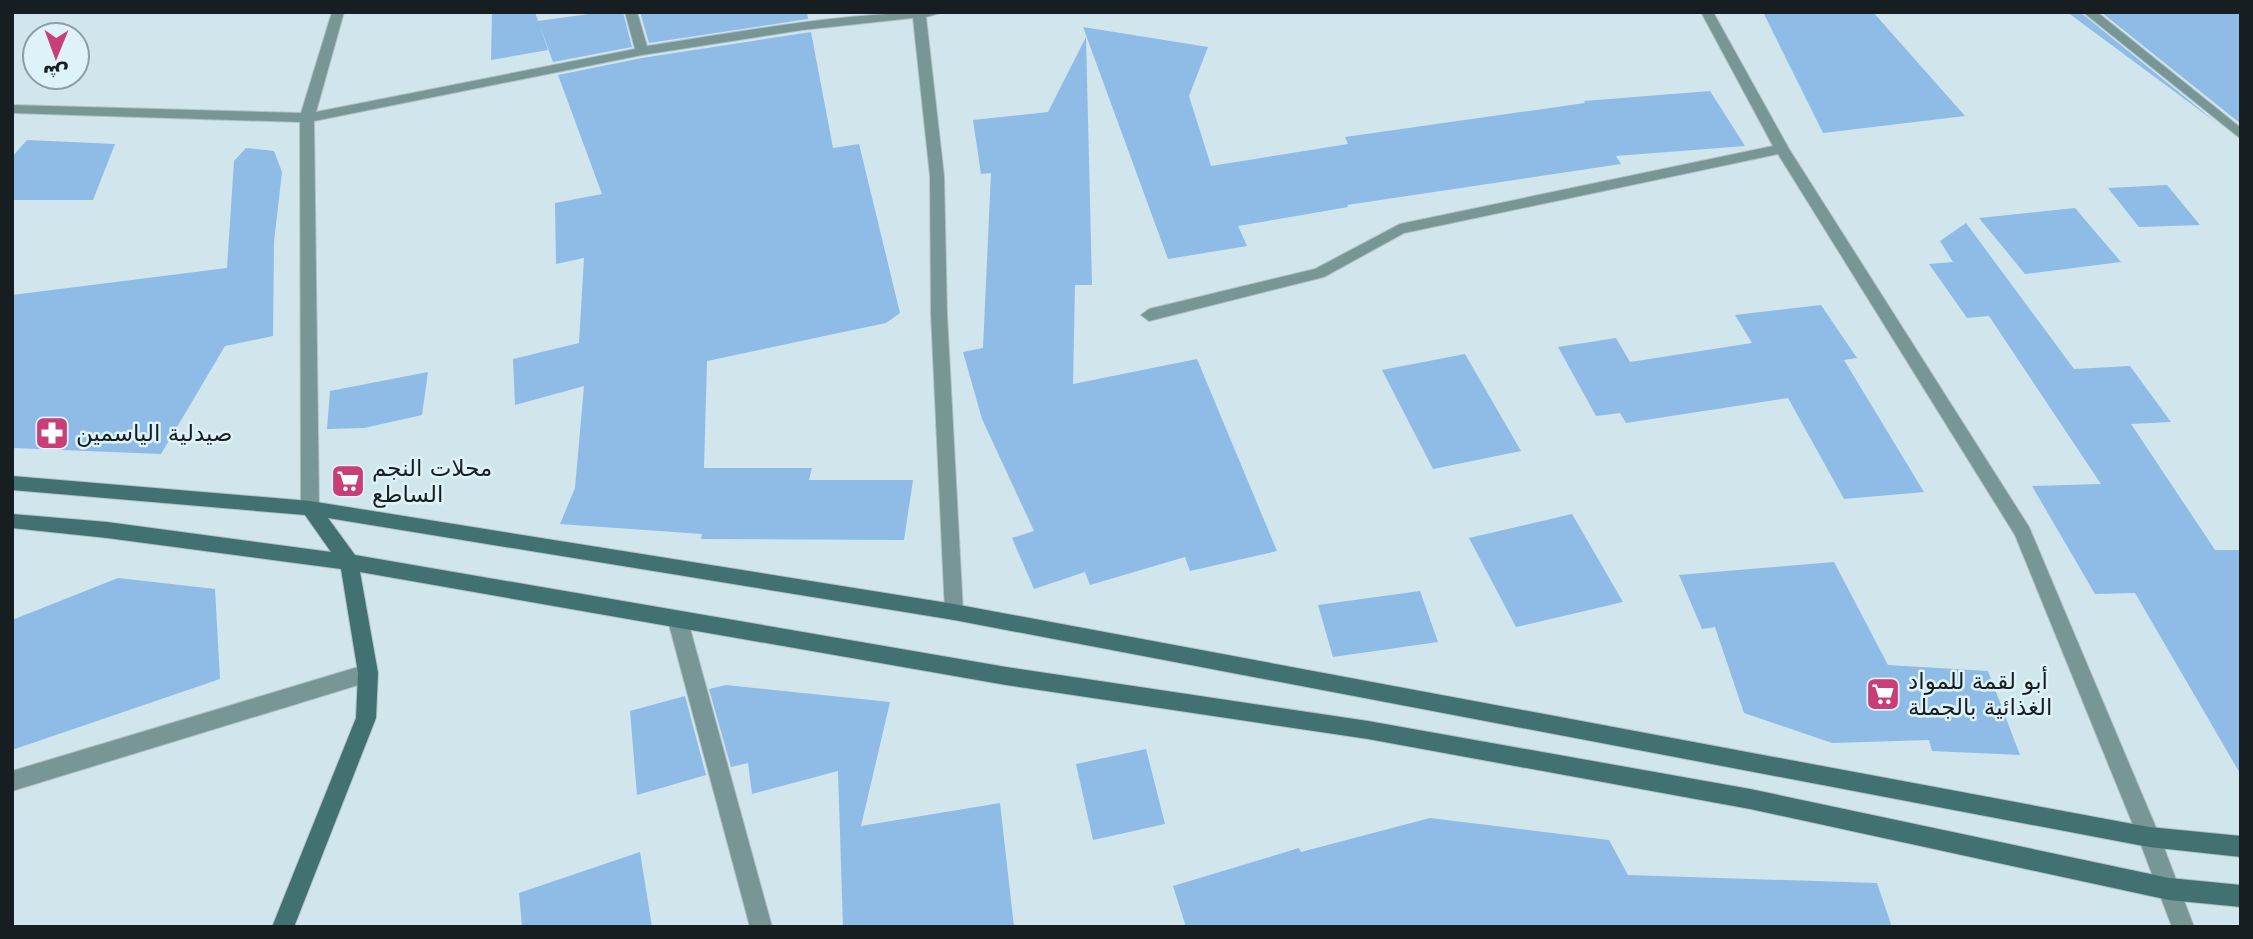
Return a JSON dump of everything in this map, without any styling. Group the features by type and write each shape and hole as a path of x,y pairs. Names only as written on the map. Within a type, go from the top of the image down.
{"street":[{"path":"283,927 366,718 368,673 349,562 310,508 307,118 338,12"},
{"path":"631,12 642,51"},
{"path":"12,109 307,118 642,51 803,26 938,12"},
{"path":"1707,12 1782,149 2023,531 2149,837 2183,927"},
{"path":"2089,12 2241,135"},
{"path":"919,14 937,176 939,314 954,612"},
{"path":"1149,315 1319,273 1343,264 1377,239 1400,229 1782,149"},
{"path":"12,483 310,508 954,612 2149,837 2241,846"},
{"path":"12,521 107,530 349,562 1006,676 1409,737 1750,799 2169,889 2241,896"},
{"path":"678,621 761,927"},
{"path":"12,781 368,673"}],"building":[{"path":"492,12 535,12 548,50 491,60"},
{"path":"603,12 623,12 632,47 553,62 538,21"},
{"path":"640,12 807,12 808,19 649,43"},
{"path":"1763,12 1873,12 1965,116 1823,133"},
{"path":"2067,12 2080,12 2217,123"},
{"path":"2101,12 2241,12 2241,124"},
{"path":"1083,27 1208,47 1189,96 1211,166 1348,144 1345,137 1585,103 1584,101 1710,91 1745,146 1616,156 1621,164 1347,205 1348,207 1238,226 1247,246 1168,259"},
{"path":"811,32 833,148 859,144 900,313 886,323 707,361 704,468 812,468 809,480 913,480 904,540 701,539 702,534 560,524 575,488 584,386 515,405 513,359 579,343 584,258 556,264 555,203 602,194 558,75 642,58"},
{"path":"1086,37 1092,285 1075,285 1073,384 1197,359 1277,551 1190,571 1185,557 1090,585 1085,572 1034,589 1012,538 1034,531 982,419 963,352 983,348 991,173 981,174 973,120 1048,112"},
{"path":"27,140 115,144 93,200 12,200 12,157"},
{"path":"246,148 274,151 282,172 274,242 273,336 225,346 161,454 12,448 12,295 227,268 234,161"},
{"path":"2167,185 2200,225 2139,227 2108,188"},
{"path":"2075,208 2121,262 2025,274 1979,218"},
{"path":"1966,223 2074,369 2130,366 2171,422 2131,424 2215,550 2241,550 2241,775 2135,593 2095,594 2032,486 2101,484 1989,316 1967,318 1929,264 1953,262 1940,241"},
{"path":"1821,305 1857,358 1844,360 1924,492 1844,499 1788,398 1626,423 1620,413 1596,416 1558,347 1616,338 1630,362 1752,343 1735,315"},
{"path":"1465,354 1521,451 1433,469 1382,370"},
{"path":"428,372 422,415 364,428 327,429 330,391"},
{"path":"1572,514 1623,602 1516,627 1469,538"},
{"path":"1834,562 1888,665 1988,671 2020,755 1932,751 1929,740 1832,743 1744,713 1715,627 1702,629 1679,575"},
{"path":"118,578 215,589 220,679 12,750 12,620"},
{"path":"1420,591 1438,642 1333,657 1318,605"},
{"path":"726,685 890,702 861,826 1000,803 1014,927 843,927 838,771 752,794 748,763 731,767 709,689"},
{"path":"685,696 706,775 637,795 630,711"},
{"path":"1146,749 1165,824 1093,840 1076,764"},
{"path":"1430,818 1609,840 1628,875 1877,883 1892,927 1186,927 1173,886 1299,848 1301,852"},
{"path":"640,852 652,927 522,927 519,893"}],"place":[{"name":"صيدلية الياسمين","path":"52,433"},
{"name":"محلات النجم الساطع","path":"348,481"},
{"name":"أبو لقمة للمواد الغذائية بالجملة","path":"1883,694"}]}
